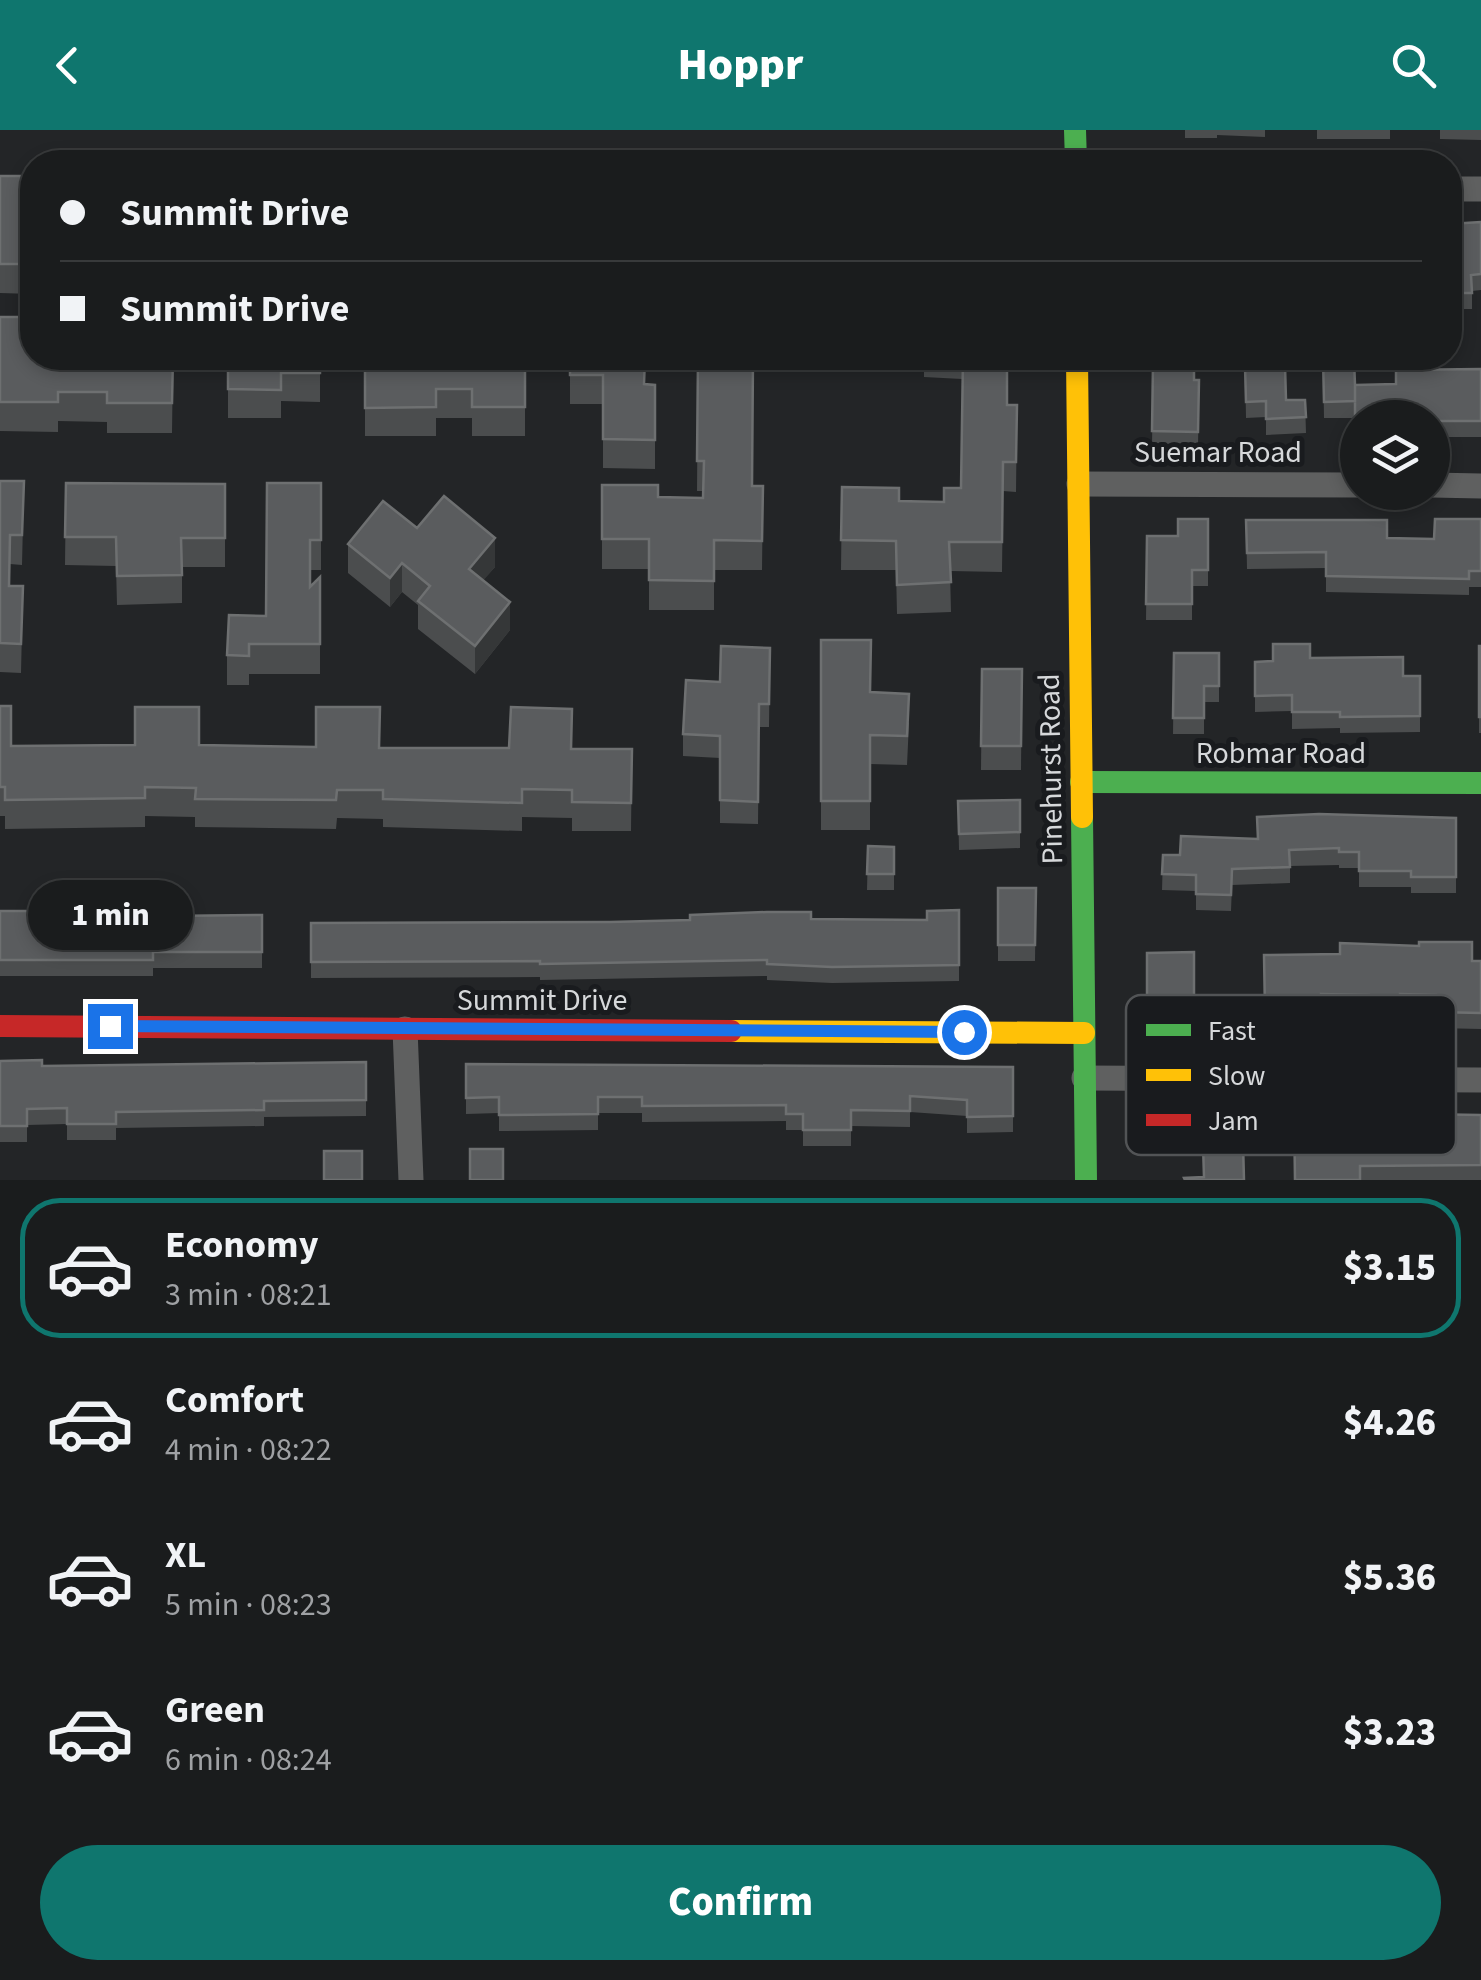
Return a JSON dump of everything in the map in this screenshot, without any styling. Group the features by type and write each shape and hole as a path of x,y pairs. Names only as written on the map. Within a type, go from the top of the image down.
{"street":[{"name":"Pinehurst Road","path":"1078,370 1086,1180"},
{"name":"Suemar Road","path":"1078,484 1340,485"},
{"path":"1450,486 1481,486"},
{"name":"Robmar Road","path":"1081,782 1481,783"},
{"name":"Summit Drive","path":"0,1026 1084,1033"},
{"path":"406,1029 410,1180"},
{"path":"1084,1078 1126,1078"},
{"path":"1456,1080 1481,1080"}],"building":[{"path":"0,176 20,176 20,264 0,264"},
{"path":"1481,222 1481,274 1471,275 1472,293 1462,293 1462,223"},
{"path":"0,317 20,317 20,370 173,370 172,403 107,403 107,392 58,392 58,402 0,402"},
{"path":"1481,369 1481,421 1450,421 1450,400 1324,402 1323,370 1354,370 1355,385 1396,384 1396,370"},
{"path":"228,370 320,370 281,373 281,390 228,389"},
{"path":"365,370 525,370 525,407 472,407 472,389 436,389 436,407 365,408"},
{"path":"570,370 645,370 644,384 655,385 655,440 603,439 603,375 570,375"},
{"path":"698,370 753,370 752,486 763,486 762,541 714,540 714,581 649,580 649,539 602,539 602,485 658,485 658,497 703,498 704,461 697,461"},
{"path":"963,370 1007,370 1007,405 1017,405 1016,462 1003,462 1002,542 949,542 951,582 897,585 896,541 841,540 842,487 899,488 899,501 944,502 944,488 961,488"},
{"path":"1153,370 1194,370 1194,380 1199,380 1198,432 1152,431"},
{"path":"1245,370 1285,370 1286,400 1305,400 1306,417 1266,419 1266,401 1246,402"},
{"path":"0,481 24,481 22,535 10,535 9,586 23,586 21,644 0,643"},
{"path":"66,483 225,484 225,538 181,538 182,575 117,576 116,537 65,537"},
{"path":"267,483 321,483 321,540 310,540 310,587 320,577 320,644 249,644 249,656 227,655 229,615 266,616"},
{"path":"444,496 495,538 469,569 510,602 475,646 418,601 430,586 402,563 390,578 348,544 383,501 417,528"},
{"path":"1178,519 1208,519 1208,570 1192,570 1192,604 1146,604 1147,536 1178,536"},
{"path":"1435,519 1481,519 1481,571 1469,571 1469,579 1326,576 1326,552 1247,553 1246,520 1387,520 1387,538 1434,539"},
{"path":"821,640 871,640 870,692 909,694 907,736 870,735 870,801 821,801"},
{"path":"1273,644 1310,644 1310,658 1403,657 1403,676 1420,676 1420,716 1340,717 1340,712 1292,712 1292,695 1255,696 1255,662 1273,661"},
{"path":"721,646 770,648 769,704 759,704 758,802 720,800 720,736 683,734 686,680 720,682"},
{"path":"1481,646 1481,717 1479,717"},
{"path":"1174,653 1219,653 1219,686 1204,686 1204,718 1173,718"},
{"path":"982,669 1022,669 1021,746 981,746"},
{"path":"0,706 11,706 11,746 135,745 135,707 199,707 199,745 316,747 316,707 380,707 379,748 509,748 511,707 572,709 571,749 632,749 631,803 572,802 572,790 522,789 522,803 383,799 383,790 337,790 336,800 195,799 196,788 145,787 145,798 5,800 5,787 0,787"},
{"path":"1020,800 1020,832 959,834 958,801"},
{"path":"1319,814 1456,818 1456,877 1411,877 1411,871 1359,871 1359,852 1339,852 1339,848 1289,850 1290,867 1232,869 1231,895 1196,894 1196,875 1162,874 1163,855 1180,855 1181,836 1258,839 1257,817"},
{"path":"868,846 894,847 894,874 867,874"},
{"path":"998,888 1036,888 1035,945 998,945"},
{"path":"959,910 959,965 832,967 767,964 767,960 540,964 311,962 311,923 610,922 690,920 690,915 767,912 811,912 811,919 927,920 927,911"},
{"path":"0,911 76,911 76,922 262,915 262,952 153,952 153,960 0,960"},
{"path":"1419,942 1472,942 1472,961 1481,961 1481,1013 1456,1012 1456,995 1265,995 1264,955 1340,954 1340,943 1419,946"},
{"path":"1194,952 1194,995 1147,995 1147,953"},
{"path":"42,1060 42,1066 366,1062 366,1100 264,1101 264,1110 116,1112 116,1124 67,1124 67,1108 27,1109 27,1126 0,1126 0,1061"},
{"path":"466,1064 1013,1067 1013,1116 967,1117 967,1100 910,1096 910,1111 851,1110 851,1130 803,1130 803,1114 786,1114 786,1105 642,1106 642,1097 598,1097 598,1114 499,1115 499,1097 466,1098"},
{"path":"1456,1115 1481,1115 1481,1165 1360,1166 1360,1180 1295,1180 1295,1155 1456,1155"},
{"path":"470,1149 503,1149 503,1180 470,1180"},
{"path":"324,1151 362,1151 362,1180 324,1180"},
{"path":"1203,1155 1243,1155 1244,1180 1184,1178 1204,1177"}],"traffic: fast":[{"path":"1075,130 1076,150"},
{"path":"1081,782 1481,783"},
{"path":"1082,817 1086,1180"}],"traffic: slow":[{"path":"1077,370 1082,817"},
{"path":"731,1031 1084,1033"}],"traffic: jam":[{"path":"0,1026 731,1031"}],"route":[{"path":"110,1026 964,1032"}]}
